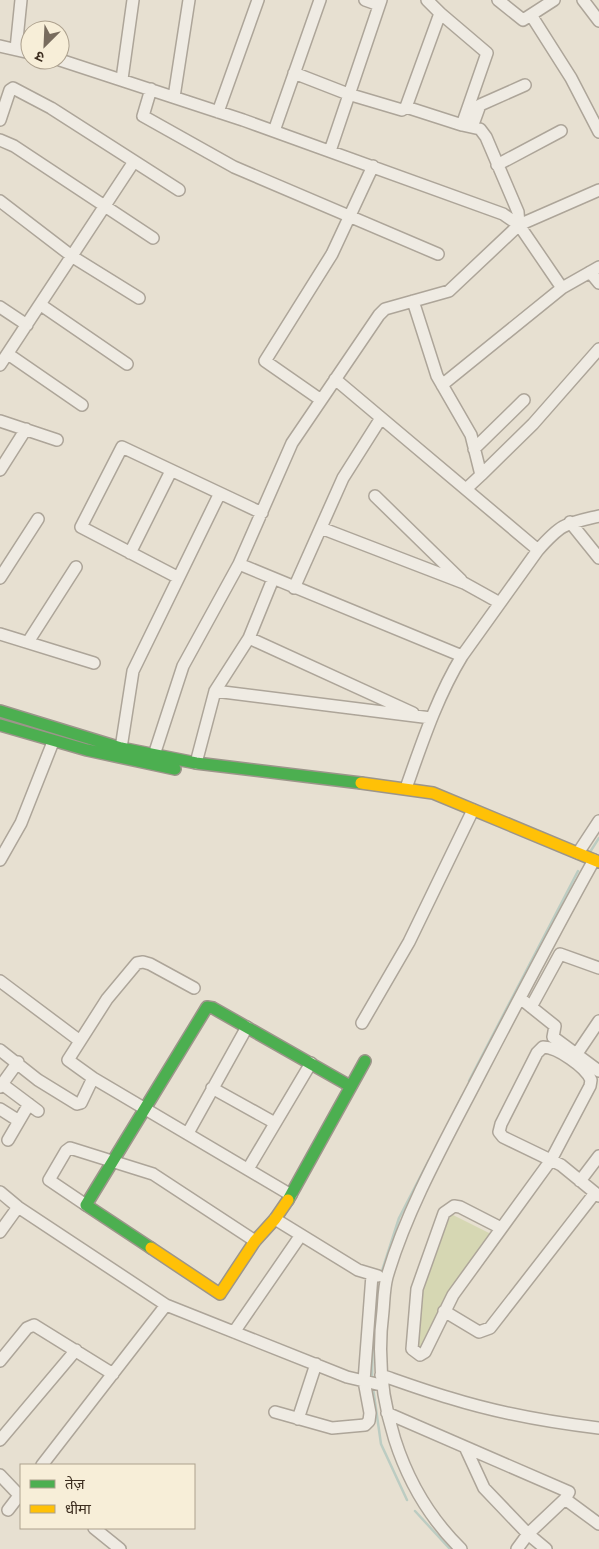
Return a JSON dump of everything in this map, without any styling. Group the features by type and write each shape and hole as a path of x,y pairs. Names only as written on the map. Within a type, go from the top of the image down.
{"main road":[{"path":"0,710 121,748 154,755 196,763 406,788 433,793 597,861"},
{"path":"0,725 53,742 119,759 194,772 431,803 456,803"},
{"path":"350,1086 213,1008 207,1007 86,1205 220,1294 255,1241 275,1219 291,1195 365,1061"}],"street":[{"path":"16,50 21,0"},
{"path":"122,79 133,0"},
{"path":"174,97 189,0"},
{"path":"218,112 258,0"},
{"path":"274,131 320,0"},
{"path":"330,151 380,2 365,0"},
{"path":"428,0 440,13 487,53 467,126"},
{"path":"498,0 523,20 554,0"},
{"path":"583,0 599,20"},
{"path":"294,73 399,111 406,107 440,13"},
{"path":"531,15 571,78 599,132"},
{"path":"0,46 20,51"},
{"path":"70,63 122,79 482,204 520,225 562,288"},
{"path":"467,126 480,105 525,86"},
{"path":"0,120 10,90 14,88 51,108 133,163 178,190"},
{"path":"151,89 143,116 234,168 438,254"},
{"path":"406,107 480,129 486,137 518,212 520,225"},
{"path":"497,165 562,131"},
{"path":"0,140 14,146 153,238"},
{"path":"0,365 73,257 133,163"},
{"path":"321,400 265,361 332,254 351,217 372,166"},
{"path":"154,755 183,666 239,564 292,443 378,315 385,309 449,291 520,225 599,190"},
{"path":"0,201 73,257 139,298"},
{"path":"442,385 562,288 595,270 599,283"},
{"path":"413,301 437,376 471,435 481,475"},
{"path":"41,305 127,364"},
{"path":"0,307 27,325"},
{"path":"466,490 532,424 599,349"},
{"path":"8,354 82,405"},
{"path":"336,379 538,550"},
{"path":"474,449 524,400"},
{"path":"294,588 343,478 382,418"},
{"path":"0,421 57,440"},
{"path":"0,470 26,429"},
{"path":"177,577 81,527 122,447 219,495 262,513"},
{"path":"130,553 171,471"},
{"path":"121,748 133,671 177,577 219,495"},
{"path":"375,496 464,584"},
{"path":"406,788 427,718 462,656 538,550 561,526 570,522 599,516"},
{"path":"0,578 38,519"},
{"path":"570,522 599,558"},
{"path":"321,528 464,584 500,603"},
{"path":"239,564 462,656"},
{"path":"28,642 76,567"},
{"path":"196,763 214,691 249,638 273,579"},
{"path":"0,634 94,663"},
{"path":"249,638 427,718"},
{"path":"214,691 427,718"},
{"path":"0,860 22,823 53,742"},
{"path":"362,1022 409,942 473,810"},
{"path":"578,853 599,821"},
{"path":"461,1549 449,1537 420,1497 394,1438 381,1380 380,1330 387,1279 404,1226 520,998 597,861"},
{"path":"531,1007 560,954 599,968"},
{"path":"194,988 150,964 137,963 106,999 68,1060 93,1078 291,1195"},
{"path":"0,981 80,1042"},
{"path":"520,998 554,1026 553,1037 599,1071"},
{"path":"576,1054 599,1021"},
{"path":"188,1133 247,1027"},
{"path":"444,1311 479,1332 490,1328 597,1195 551,1160 503,1137 500,1132 505,1116 537,1053 543,1046 558,1051 586,1072 591,1080 551,1160 444,1311 425,1352 420,1355 415,1354 412,1349 417,1290 444,1213 454,1206 460,1207 501,1228"},
{"path":"0,1050 18,1062 38,1080 77,1104 81,1103 93,1078"},
{"path":"8,1140 19,1121 34,1108 1,1085 18,1062"},
{"path":"248,1169 311,1063"},
{"path":"212,1088 275,1123"},
{"path":"0,1109 19,1121"},
{"path":"86,1205 50,1183 50,1177 66,1151 70,1148 153,1174 255,1241"},
{"path":"580,1181 599,1156"},
{"path":"0,1192 18,1207 166,1305 234,1332 364,1382 381,1380 548,1422 599,1428"},
{"path":"0,1232 18,1207"},
{"path":"275,1219 358,1270 387,1279"},
{"path":"234,1332 301,1235"},
{"path":"275,1412 332,1428 365,1425 371,1418 364,1382 372,1275"},
{"path":"43,1464 166,1305"},
{"path":"0,1361 26,1328 34,1326 113,1374"},
{"path":"0,1440 76,1350"},
{"path":"298,1419 316,1364"},
{"path":"388,1413 466,1449 568,1492 565,1499 528,1534 516,1549"},
{"path":"466,1449 484,1488 528,1534 546,1549"},
{"path":"0,1475 20,1494 8,1510"},
{"path":"565,1499 599,1524"},
{"path":"95,1529 120,1549"}],"green space":[{"path":"451,1214 491,1234 443,1301 422,1350 415,1346 420,1294"}],"waterway":[{"path":"590,852 599,838"},
{"path":"469,1081 578,871"},
{"path":"456,1108 462,1096"},
{"path":"381,1274 399,1218 429,1160"},
{"path":"376,1293 377,1287"},
{"path":"372,1377 373,1329"},
{"path":"373,1388 381,1444 407,1500"},
{"path":"415,1511 450,1549"}],"traffic: fast":[{"path":"0,711 121,748 196,763 361,783"},
{"path":"0,725 87,750 175,769"},
{"path":"151,1248 86,1205 207,1007 213,1008 350,1086"},
{"path":"288,1200 365,1061"}],"traffic: slow":[{"path":"361,783 433,793 599,862"},
{"path":"151,1248 220,1294 255,1241 275,1219 288,1200"}]}
